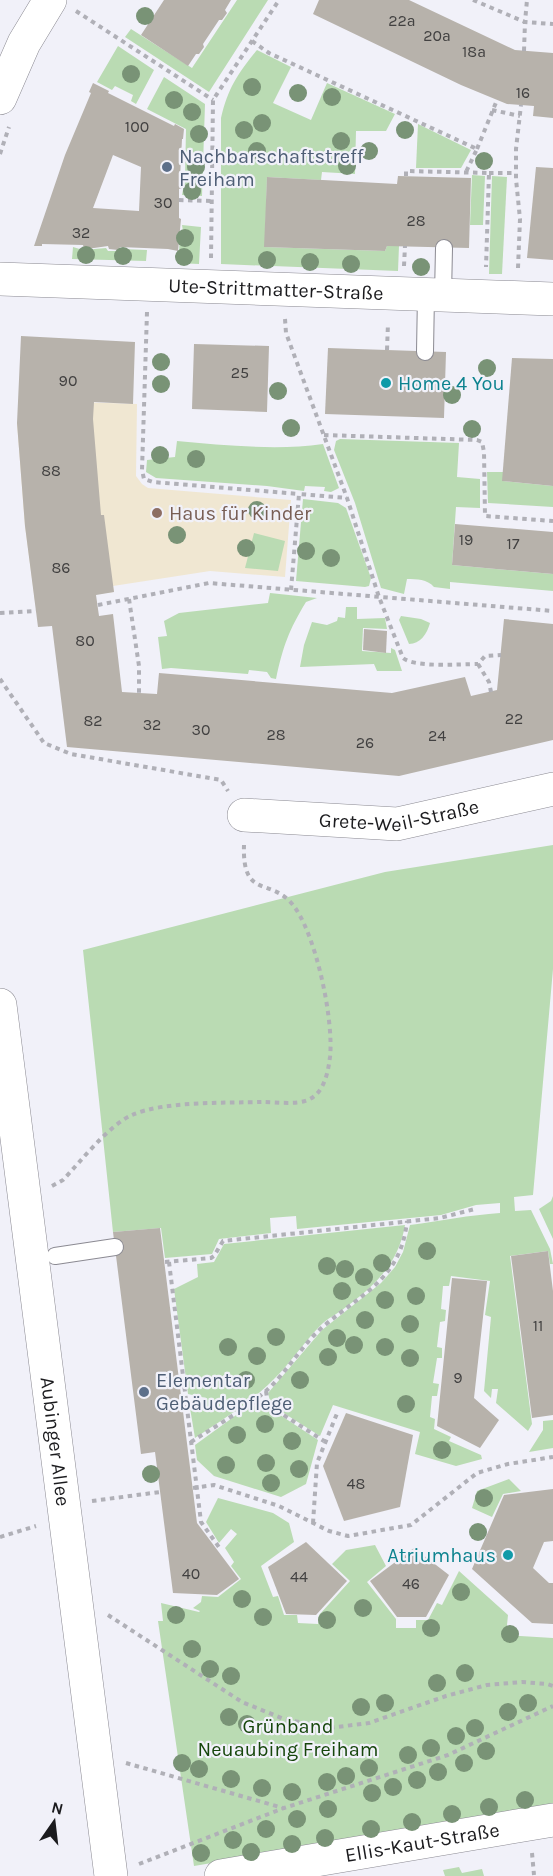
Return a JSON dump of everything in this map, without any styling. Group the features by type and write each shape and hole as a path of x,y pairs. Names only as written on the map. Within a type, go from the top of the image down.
{"street":[{"path":"0,98 24,43 59,3"},
{"name":"Ute-Strittmatter-Straße","path":"0,279 553,299"},
{"name":"Grete-Weil-Straße","path":"244,815 397,824 553,789"},
{"name":"Aubinger Allee","path":"0,1005 24,1194 76,1511 120,1872"},
{"name":"Ellis-Kaut-Straße","path":"220,1876 553,1820"}],"lane":[{"path":"424,352 444,248"},
{"path":"55,1256 115,1248"}],"path":[{"path":"210,286 213,100 279,0"},
{"path":"473,0 525,22 553,24"},
{"path":"524,51 527,0"},
{"path":"59,3 213,100"},
{"path":"252,41 269,53 477,148"},
{"path":"466,172 497,100"},
{"path":"518,271 520,219 516,149 521,105"},
{"path":"492,110 520,116"},
{"path":"406,176 406,171 516,173"},
{"path":"484,296 489,172"},
{"path":"179,200 212,201"},
{"path":"148,284 142,470 144,478 153,482 347,498"},
{"path":"282,289 286,333 347,498 379,597 403,658 409,662 424,665 478,664 485,656 501,655"},
{"path":"324,435 477,440 482,442 484,452 485,516 553,522"},
{"path":"291,590 299,494"},
{"path":"98,605 209,583 553,611"},
{"path":"129,599 139,666 139,693"},
{"path":"0,613 36,611"},
{"path":"478,664 489,682 491,692"},
{"path":"0,679 44,743 70,754 221,780 244,815 243,861 247,874 256,884 292,902 309,933 326,1002 330,1054 327,1074 320,1089 308,1100 160,1107 130,1115 115,1126 63,1180 47,1189 24,1194"},
{"path":"221,1550 201,1522 167,1262 211,1258 223,1242 440,1218 475,1209"},
{"path":"191,1442 266,1391 324,1325 355,1302 392,1267 403,1245 408,1221"},
{"path":"266,1391 268,1405"},
{"path":"250,1402 268,1405 324,1441"},
{"path":"313,1523 317,1463 338,1411"},
{"path":"195,1488 214,1485 279,1506 329,1531 348,1536 411,1525 477,1473 508,1464 553,1457"},
{"path":"0,1537 76,1511 160,1492"},
{"path":"107,1615 242,1702 284,1719 329,1728 369,1723 446,1696 487,1685 522,1682 553,1686"},
{"path":"120,1872 284,1808 448,1755 553,1706"},
{"path":"117,1760 284,1808"},
{"path":"531,1850 534,1875"}],"shaded area":[{"name":"Haus für Kinder","path":"79,402 137,404 136,476 148,488 291,500 285,577 210,571 113,586 114,592 35,601 25,526 17,423 78,422"}],"green space":[{"path":"237,0 268,0 209,92 125,37 131,29 192,68"},
{"path":"118,46 154,70 136,104 131,101 133,95 115,86 112,90 97,82"},
{"path":"257,50 291,67 273,103 311,120 327,83 395,114 386,131 356,131 355,174 322,172 321,180 267,177 265,247 385,251 387,246 399,246 398,271 221,264 221,118 234,81"},
{"path":"164,77 205,104 202,196 182,195 185,178 186,129 147,109"},
{"path":"418,124 471,150 461,168 416,168"},
{"path":"472,175 485,176 483,225 470,225"},
{"path":"492,176 507,177 502,274 489,274"},
{"path":"182,225 201,227 199,264 177,263 176,254 179,252"},
{"path":"73,247 83,250 106,248 108,251 147,250 146,261 72,259"},
{"path":"340,439 459,443 457,477 480,479 480,508 456,507 452,565 553,574 553,591 450,582 450,589 434,587 418,579 407,579 404,594 381,588 355,503 334,450 336,441"},
{"path":"177,441 269,447 323,444 339,488 331,492 324,491 325,487 305,486 304,491 156,478 146,472 147,460 175,457"},
{"path":"487,472 503,472 503,481 553,486 553,507 488,503"},
{"path":"303,499 338,503 346,508 371,578 369,586 296,581"},
{"path":"254,533 285,541 278,571 245,568"},
{"path":"270,593 317,598 306,602 295,621 284,648 276,679 271,678 267,672 249,670 248,674 162,669 158,637 167,636 164,621 179,613 268,603"},
{"path":"346,607 357,607 357,619 385,618 387,629 363,628 362,651 391,653 391,648 395,650 402,671 377,671 374,664 300,667 304,645 312,622 327,625 337,621 338,617 345,618"},
{"path":"401,616 430,623 420,640 409,644 399,620"},
{"path":"553,845 553,969 533,1195 514,1197 515,1211 531,1210 550,1249 553,1264 550,1264 548,1251 510,1256 532,1424 528,1431 496,1403 498,1389 492,1389 491,1398 484,1391 491,1317 485,1315 490,1281 451,1276 449,1286 443,1286 441,1309 446,1310 445,1321 440,1322 437,1347 442,1348 442,1358 437,1358 433,1383 439,1384 437,1396 432,1396 430,1417 435,1419 434,1429 451,1437 449,1441 481,1455 482,1459 456,1466 415,1454 420,1432 333,1405 320,1436 271,1405 268,1393 322,1330 381,1283 395,1267 403,1252 410,1225 500,1213 500,1203 476,1205 441,1215 297,1229 296,1216 270,1218 271,1233 219,1239 212,1254 165,1258 161,1228 113,1232 83,950 385,872"},
{"path":"553,1196 553,1239 539,1209 551,1201"},
{"path":"405,1225 392,1261 376,1281 357,1299 323,1323 285,1368 254,1397 195,1438 189,1402 204,1404 206,1398 188,1394 174,1289 198,1277 197,1264 214,1262 224,1244"},
{"path":"250,1405 268,1407 318,1440 306,1484 281,1497 214,1476 197,1460 195,1445"},
{"path":"553,1420 553,1448 529,1452 543,1430 543,1421"},
{"path":"509,1479 521,1491 503,1494 492,1517 472,1508 477,1491"},
{"name":"Grünband Neuaubing Freiham","path":"218,1498 273,1513 289,1523 294,1542 261,1566 273,1597 278,1596 284,1615 297,1615 298,1623 318,1624 319,1615 350,1581 332,1564 346,1550 375,1545 386,1566 367,1582 396,1619 396,1628 416,1628 416,1620 428,1620 437,1603 442,1605 459,1571 508,1615 506,1635 553,1638 553,1805 194,1866 158,1621 163,1621 161,1603 199,1612 193,1608 201,1602 202,1596 218,1597 241,1579 231,1566 234,1562 225,1548 237,1534 231,1529 219,1543 206,1522"},
{"path":"459,1867 462,1873 482,1869 484,1876 445,1876 443,1870"}],"building":[{"path":"164,0 231,0 225,10 227,13 222,20 219,20 203,44 204,47 188,66 141,35"},
{"path":"319,0 409,0 515,50 553,53 553,118 533,116 534,106 507,104 461,85 313,14"},
{"path":"93,83 109,91 108,93 184,129 180,178 183,178 182,188 179,189 179,218 181,219 178,251 120,247 118,250 109,249 108,246 84,248 83,245 42,244 42,246 34,246 65,155 91,93 89,92","holes":["113,155 141,167 139,211 93,208"]},
{"path":"536,167 553,168 553,260 527,258"},
{"path":"398,176 471,178 469,248 387,246 385,251 264,247 267,177 397,184"},
{"path":"21,336 135,342 133,404 94,402 93,419 101,515 104,515 114,592 96,595 99,616 113,614 122,692 157,694 159,673 392,693 465,677 471,696 497,690 504,619 553,624 553,740 399,776 67,747 52,626 38,627 25,526 17,423"},
{"path":"194,344 269,346 267,412 192,409"},
{"name":"Home 4 You","path":"328,348 446,352 444,418 325,414"},
{"name":"Home 4 You","path":"512,358 553,359 553,486 502,481"},
{"path":"455,524 553,532 553,574 452,565"},
{"path":"364,629 387,631 386,653 363,650"},
{"path":"160,1228 197,1523 239,1579 217,1595 173,1593 155,1452 141,1454 113,1232"},
{"path":"548,1251 553,1291 553,1415 532,1418 511,1256"},
{"path":"452,1278 487,1281 474,1398 499,1420 480,1448 437,1426"},
{"path":"346,1413 413,1435 400,1507 344,1521 323,1466"},
{"name":"Atriumhaus","path":"553,1489 553,1541 544,1542 533,1568 549,1583 553,1583 553,1624 532,1623 472,1569 504,1495"},
{"path":"306,1542 347,1581 316,1615 286,1614 268,1567"},
{"path":"414,1548 449,1575 426,1617 397,1617 370,1581"}],"place":[{"name":"Nachbarschaftstreff Freiham","path":"167,167"},
{"name":"Home 4 You","path":"386,383"},
{"name":"Haus für Kinder","path":"157,513"},
{"name":"Elementar Gebäudepflege","path":"144,1392"},
{"name":"Atriumhaus","path":"508,1555"}]}
